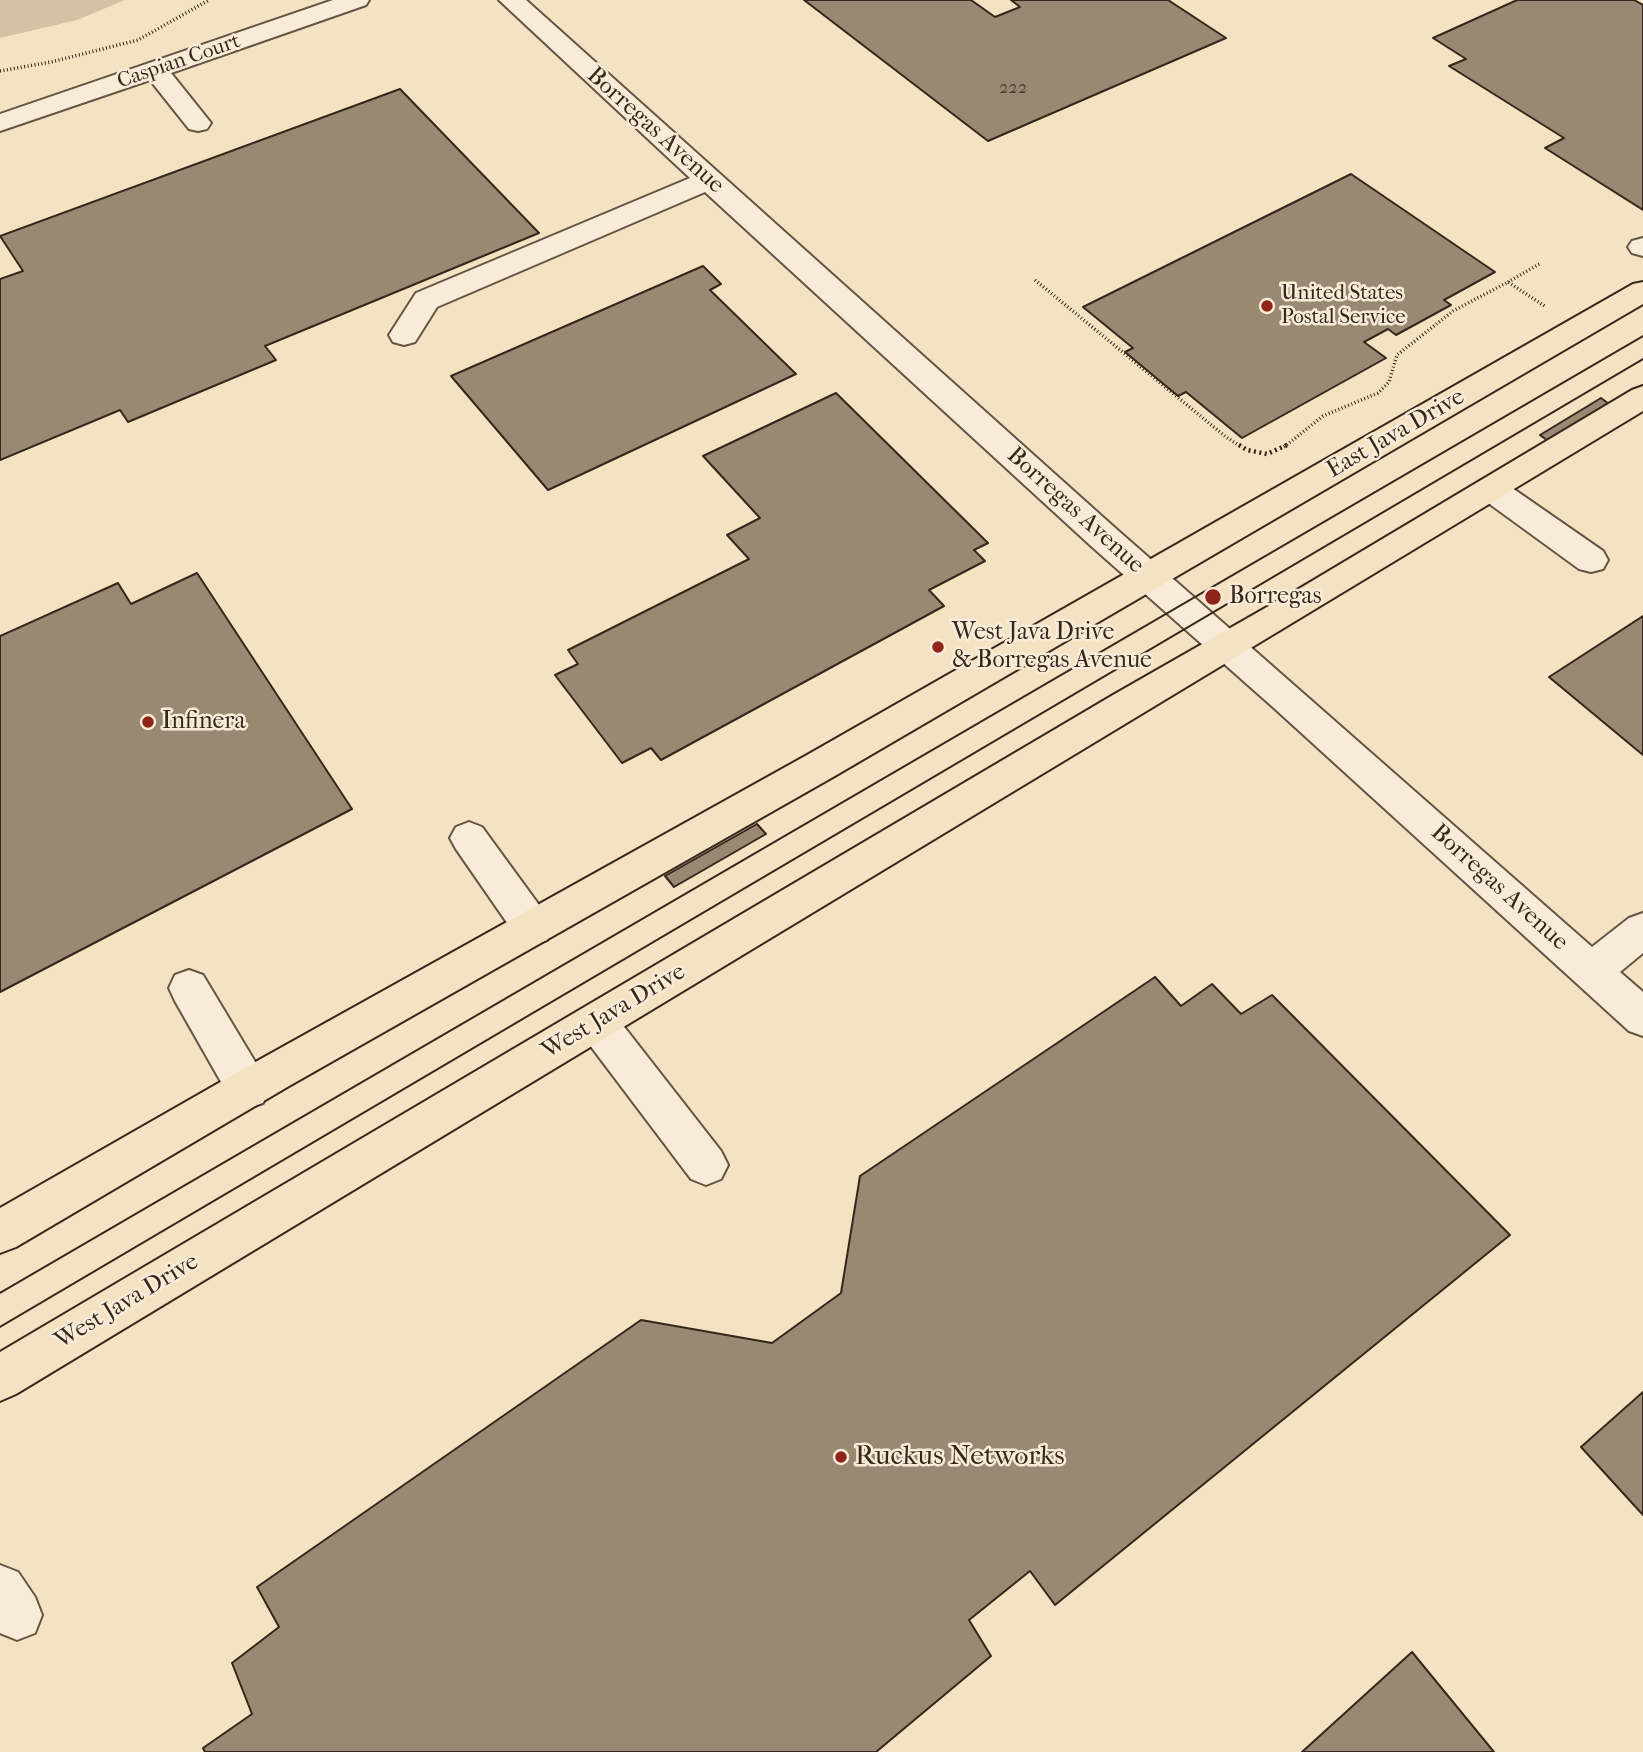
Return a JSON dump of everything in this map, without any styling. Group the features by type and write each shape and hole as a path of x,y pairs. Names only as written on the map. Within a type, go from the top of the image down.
{"main road":[{"name":"East Java Drive","path":"1149,577 1643,291"},
{"path":"1229,646 1643,397"},
{"path":"0,1232 1149,577"},
{"name":"West Java Drive","path":"0,1378 1067,740 1229,646"}],"street":[{"name":"Caspian Court","path":"0,123 357,0"},
{"name":"Borregas Avenue","path":"511,0 1149,577 1643,1018"},
{"path":"155,70 198,122"},
{"path":"404,335 426,300 709,180"},
{"path":"1491,489 1591,560"},
{"path":"469,838 533,928"},
{"path":"1591,971 1643,930"},
{"path":"189,988 248,1089"},
{"path":"597,1023 706,1165"}],"path":[{"path":"0,71 51,62 138,40 209,0"},
{"path":"1035,280 1226,437 1247,450 1267,454 1286,446 1323,416 1378,393 1389,382 1397,355 1453,311 1541,264"},
{"path":"1508,282 1555,313"}],"shaded area":[{"path":"0,0 125,0 77,20 0,38"}],"building":[{"path":"804,0 971,0 995,17 1020,7 1011,0 1168,0 1226,38 988,141"},
{"path":"1517,0 1634,0 1643,5 1643,210 1545,148 1564,138 1449,66 1466,59 1433,38"},
{"path":"400,89 539,233 265,346 276,360 128,422 120,410 0,460 0,279 23,271 0,236"},
{"name":"United States Postal Service","path":"1351,174 1495,272 1444,300 1451,305 1396,335 1388,329 1364,342 1386,358 1242,438 1186,392 1178,396 1125,352 1133,348 1083,307"},
{"path":"703,266 721,284 710,290 796,374 548,490 451,376"},
{"path":"836,393 988,543 974,550 985,561 929,590 944,606 661,760 651,748 622,763 555,675 578,664 568,650 749,559 727,535 760,518 703,456"},
{"path":"1601,398 1609,404 1548,441 1540,435"},
{"name":"Infinera","path":"197,573 352,809 0,992 0,636 118,583 131,604"},
{"path":"1643,616 1643,755 1549,677"},
{"path":"757,824 766,834 674,887 665,876"},
{"name":"Ruckus Networks","path":"1155,977 1181,1006 1212,984 1241,1014 1272,995 1510,1235 1055,1605 1030,1571 969,1620 991,1656 876,1752 205,1752 203,1748 252,1714 232,1663 279,1627 257,1587 641,1320 772,1343 841,1293 860,1176"},
{"path":"1643,1392 1643,1515 1581,1447"},
{"path":"1412,1652 1494,1752 1302,1752"}],"tram line":[{"path":"0,1293 1643,336"},
{"path":"0,1327 1643,359"}],"place":[{"name":"United States Postal Service","path":"1267,306"},
{"name":"Borregas","path":"1213,597"},
{"name":"West Java Drive & Borregas Avenue","path":"938,647"},
{"name":"Infinera","path":"148,722"},
{"name":"Ruckus Networks","path":"841,1457"}]}
